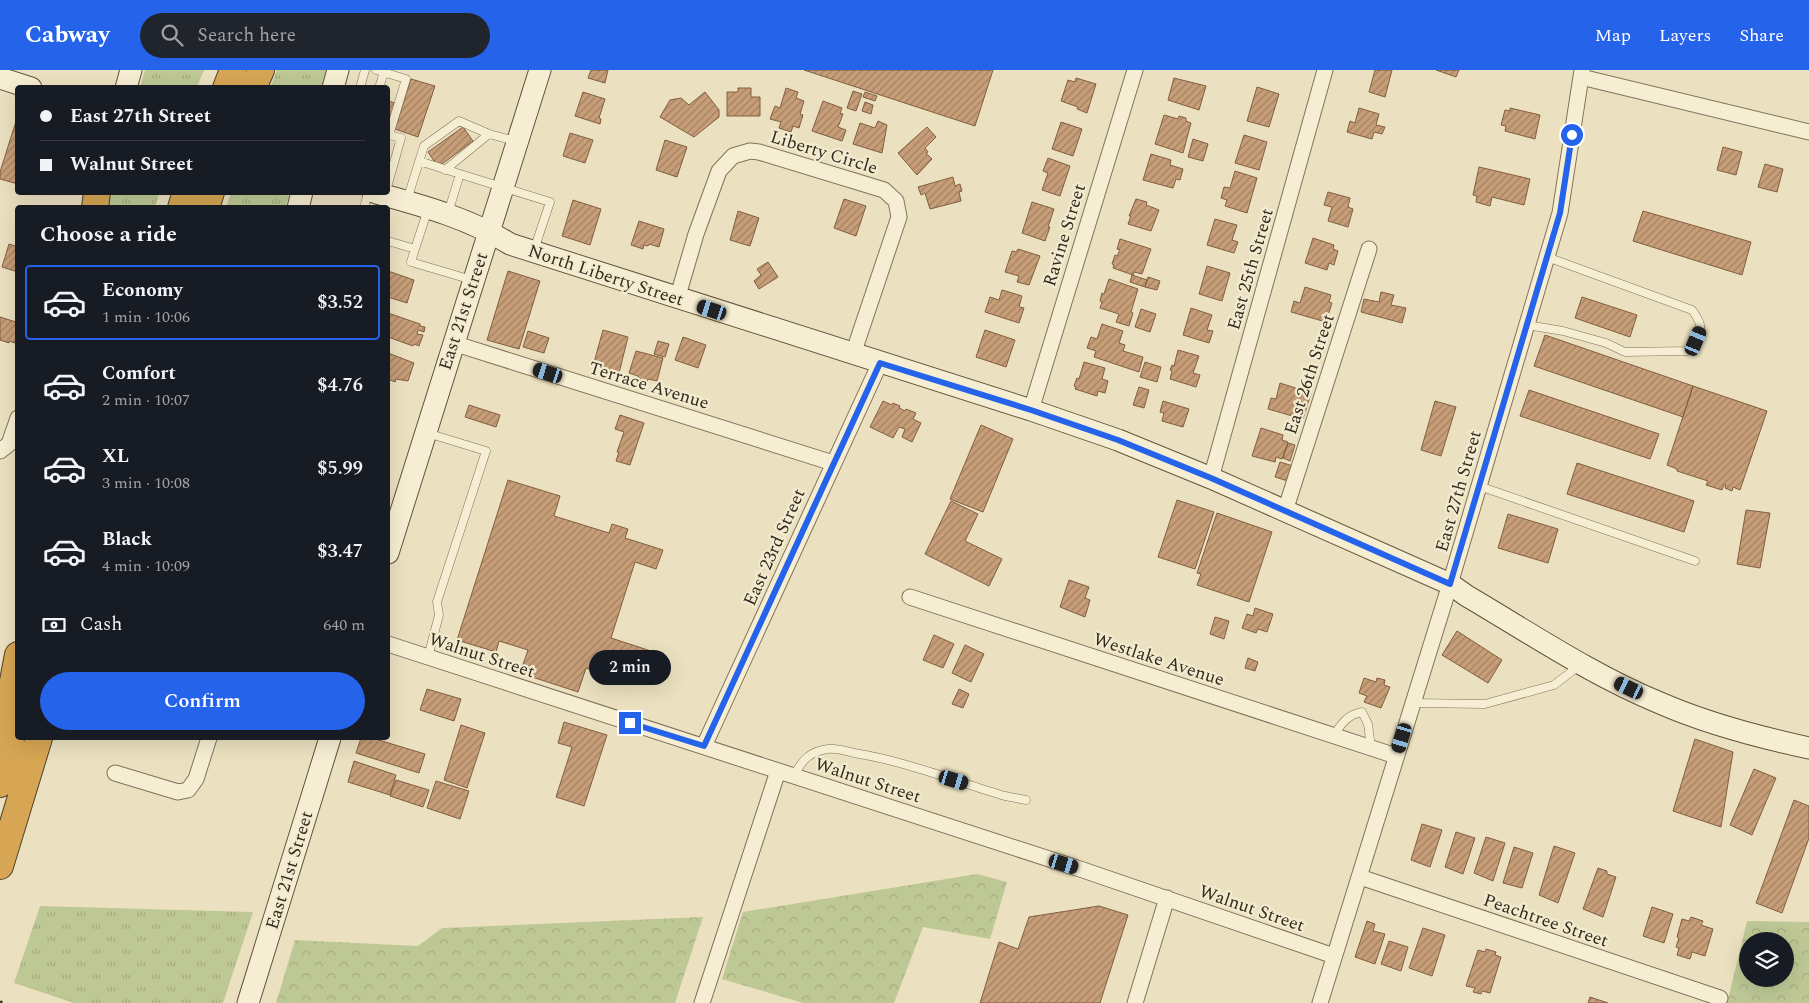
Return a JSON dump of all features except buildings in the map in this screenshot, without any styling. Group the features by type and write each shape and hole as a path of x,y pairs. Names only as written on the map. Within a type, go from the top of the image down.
{"highway":[{"path":"189,203 205,195"},
{"path":"0,760 15,671"},
{"path":"0,784 15,737"},
{"path":"0,866 38,740"},
{"path":"17,808 43,740"}],"street":[{"path":"127,85 131,70"},
{"path":"334,85 338,70"},
{"name":"East 21st Street","path":"390,546 540,70"},
{"name":"Ravine Street","path":"1031,410 1135,70"},
{"name":"East 25th Street","path":"1211,478 1325,70"},
{"path":"1582,74 1809,132"},
{"name":"East 27th Street","path":"1320,1003 1450,584 1560,213 1582,74"},
{"path":"0,78 22,85"},
{"name":"Liberty Circle","path":"677,299 696,234 719,171 733,156 750,151 759,152 884,190 896,201 899,217 853,354"},
{"name":"North Liberty Street","path":"389,195 489,231 510,244 533,252 1031,410 1118,440 1211,478 1450,584 1582,664 1659,703 1724,727 1809,748"},
{"name":"East 26th Street","path":"1285,512 1369,249"},
{"name":"Terrace Avenue","path":"453,343 833,462"},
{"name":"East 23rd Street","path":"704,746 880,363"},
{"path":"0,451 9,444 15,427"},
{"name":"Westlake Avenue","path":"910,597 1396,756"},
{"name":"Walnut Street","path":"390,645 1167,898 1334,956"},
{"path":"115,774 178,792 188,790 196,779 208,740"},
{"name":"East 21st Street","path":"248,1003 329,740"},
{"path":"702,1003 778,771"},
{"name":"Peachtree Street","path":"1360,877 1720,998"},
{"path":"1135,1003 1167,898"}],"lane":[{"path":"361,85 365,70"},
{"path":"379,85 380,71 406,79 390,129"},
{"path":"406,202 424,146 444,136 459,122 489,134 517,142"},
{"path":"445,170 457,156 489,134"},
{"path":"390,135 401,138 390,168"},
{"path":"419,161 550,202 533,252"},
{"path":"460,174 415,249 411,262 473,281"},
{"path":"367,205 376,195"},
{"path":"390,242 415,249"},
{"path":"1527,325 1563,331 1606,343 1625,352 1687,351 1696,341 1701,330 1700,320 1692,310 1547,257"},
{"path":"425,432 486,451 437,602 439,616 428,657"},
{"path":"1479,486 1695,561"},
{"path":"1413,703 1485,704 1554,685 1582,664"},
{"path":"1334,735 1351,715 1362,712 1368,724 1371,748"},
{"path":"794,776 804,758 827,749 835,749 870,755 1005,796 1026,800"}],"green space":[{"path":"145,70 204,70 198,85 141,85"},
{"path":"277,70 329,70 324,85 271,85"},
{"path":"107,195 158,195 156,205 105,205"},
{"path":"230,195 289,196 286,205 227,205"},
{"path":"977,874 1007,882 990,939 923,927 894,1003 803,1003 722,979 743,912"},
{"path":"40,906 253,912 223,1003 74,1003 14,983"},
{"path":"703,917 675,1003 276,1003 295,940 418,946 442,928"},
{"path":"1747,921 1809,922 1809,1003 1727,1003 1739,954 1739,987 1794,987 1794,932 1744,932"}],"route":[{"path":"630,723 704,746 880,363 1031,410 1118,440 1211,478 1450,584 1560,213 1572,135"}]}
